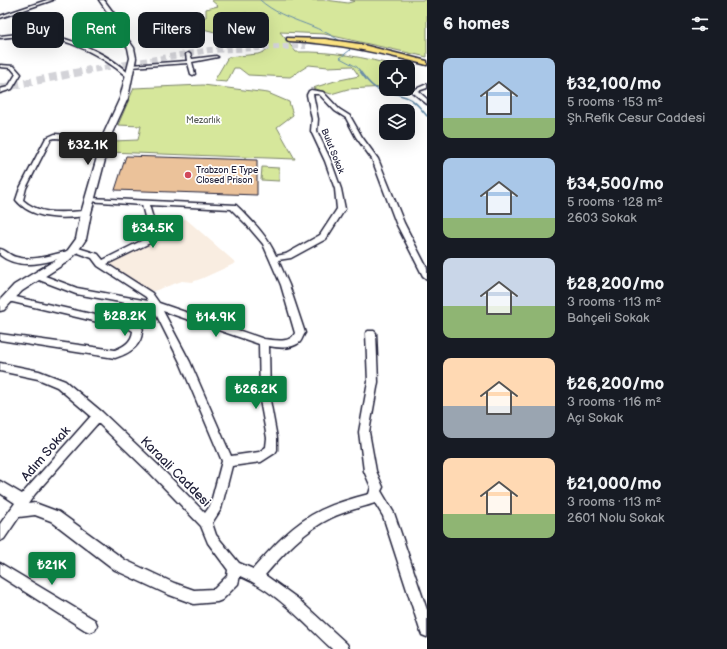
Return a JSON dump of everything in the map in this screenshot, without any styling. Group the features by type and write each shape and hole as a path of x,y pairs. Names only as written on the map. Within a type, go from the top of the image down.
{"main road":[{"path":"289,39 319,47 353,50 386,56 427,70"},
{"path":"305,43 349,43 374,48 427,63"}],"street":[{"path":"0,17 51,0"},
{"path":"0,307 18,288 63,260 74,250 81,239 86,213 106,140 124,98 133,58 131,48 122,35 118,23 101,0"},
{"path":"0,37 30,34 53,36 74,43 120,68 128,75"},
{"path":"188,54 193,74"},
{"path":"131,66 190,61 216,57"},
{"path":"0,66 12,67 19,74 10,88 0,91"},
{"path":"427,86 414,91 427,102"},
{"name":"Bulut Sokak","path":"273,259 288,256 323,236 341,209 338,189 328,161 314,131 315,119 310,95 311,92 316,92 325,97 337,110 348,117 359,137 375,159 400,223 427,276"},
{"path":"86,213 41,214 33,212 20,200 23,188 49,138 55,136 106,140"},
{"path":"37,276 76,291 156,305 264,342 276,344 288,343 297,339 300,333 285,285 267,243 249,222 233,207 90,200"},
{"path":"101,264 151,239 151,225 145,202"},
{"path":"0,251 10,259 20,261 39,260 74,250 95,256 101,264 140,288 156,305 206,407 228,461 215,509 204,522"},
{"path":"0,337 115,354 130,349 138,337 138,329 128,324 102,320 7,298"},
{"path":"255,576 287,541 312,521 327,513 373,498 377,487 370,471 364,432 373,382 371,333"},
{"path":"228,461 261,457 271,450 272,438 265,400 264,342"},
{"name":"Karaali Caddesi","path":"0,367 39,375 61,384 79,398 155,470 204,522 212,539 235,568"},
{"name":"Adım Sokak","path":"16,512 23,501 61,455 98,415"},
{"path":"0,487 23,501"},
{"path":"375,492 388,513 427,630"},
{"path":"0,535 16,512 36,509 54,516 120,565 172,589 194,597 217,595 233,579 235,568 255,576 287,599 342,649"},
{"path":"0,569 90,625"}],"shaded area":[{"path":"186,219 236,263 192,282 182,281 154,291 147,290 107,264 154,241 158,225"}],"green space":[{"path":"211,0 326,0 348,3 355,1 350,0 427,0 427,57 324,34 280,32 296,52 348,55 379,62 379,87 348,89 331,94 313,88 335,81 359,76 352,66 328,67 309,65 290,77 248,75 239,68 234,68 227,82 214,81 228,57 258,54 269,50 267,48 269,48 269,12 213,12 213,32 205,30 206,9 218,6"},
{"name":"Mezarlık","path":"203,85 268,93 289,102 293,115 277,127 295,159 108,152 113,141 138,140 141,126 118,125 134,88"},
{"path":"262,167 279,168 279,181 261,180"}],"building":[{"name":"Trabzon E Type Closed Prison","path":"126,156 257,160 257,195 115,190"}],"waterway":[{"path":"260,0 270,8 329,34 340,41 350,50 340,58 357,67 360,71"},
{"path":"359,70 371,85 380,90 409,98 418,105 427,116"}],"tunnel":[{"path":"85,71 210,50 306,46"},
{"path":"85,71 90,70"},
{"path":"0,88 85,71"}],"place":[{"name":"Trabzon E Type Closed Prison","path":"188,175"}]}
